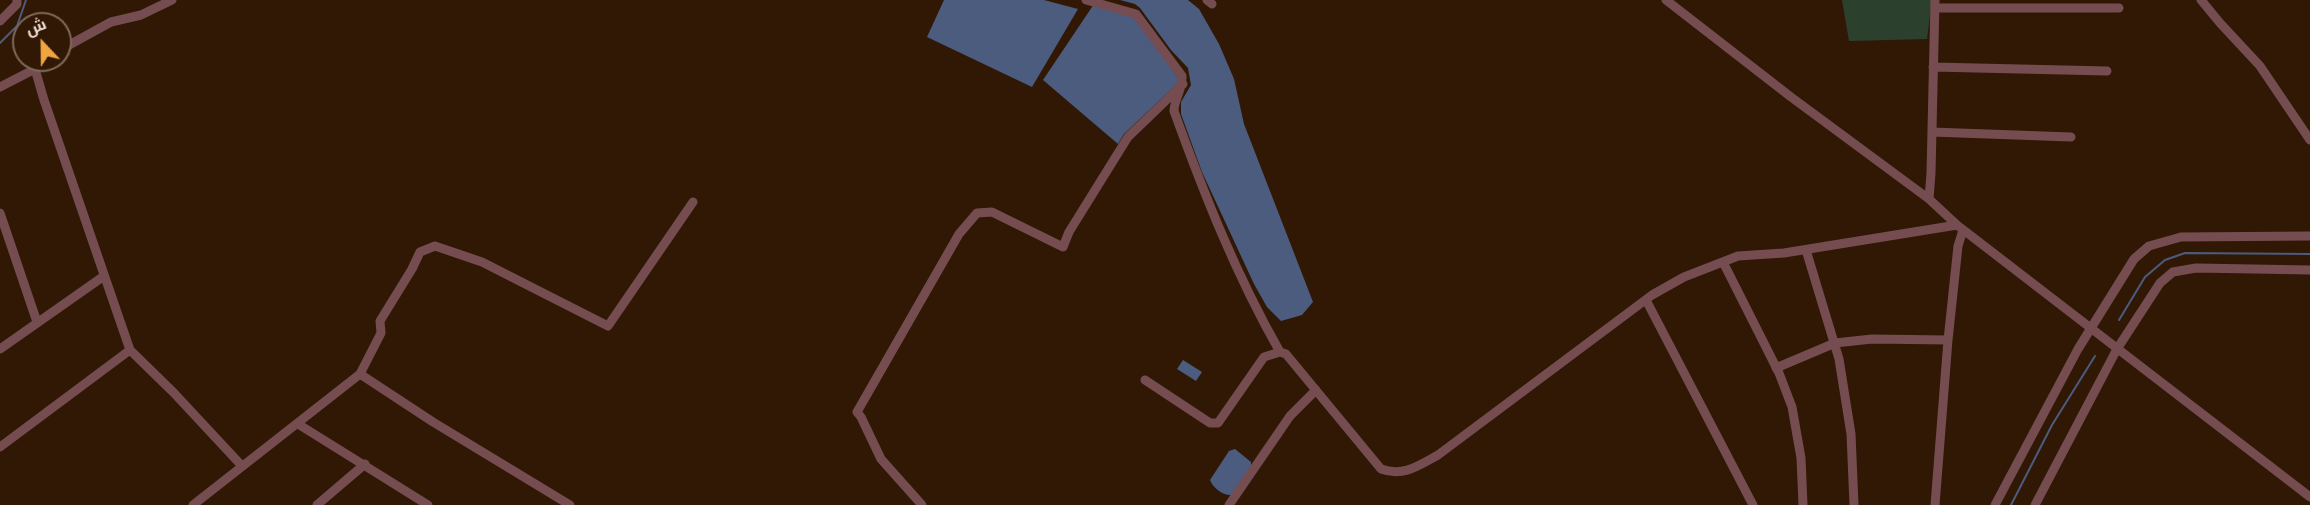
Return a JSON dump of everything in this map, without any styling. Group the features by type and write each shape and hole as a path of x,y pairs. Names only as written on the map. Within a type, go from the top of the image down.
{"street":[{"path":"0,21 17,4 17,0"},
{"path":"72,43 111,22 141,15 172,0"},
{"path":"1086,0 1136,14 1182,76 1183,84 1174,104 1174,111 1208,205 1254,305 1280,352"},
{"path":"1666,0 1791,97 1929,199 1960,227 2090,329 2149,371 2310,497"},
{"path":"2201,0 2220,24 2260,66 2310,140"},
{"path":"1929,199 1935,4 2119,8"},
{"path":"1933,67 2107,71"},
{"path":"0,87 29,72"},
{"path":"36,72 130,350 242,466"},
{"path":"921,505 881,459 861,417 856,412 959,234 977,213 992,212 1063,247 1069,232 1128,138 1183,84"},
{"path":"1932,132 2071,137"},
{"path":"193,505 360,374 381,333 380,321 420,252 435,246 482,262 608,326 693,202"},
{"path":"0,213 37,322"},
{"path":"1145,380 1210,423 1218,423 1264,357 1280,352 1286,354 1367,455 1381,469 1392,472 1408,471 1438,456 1664,286 1738,256 1806,250 1960,227"},
{"path":"1935,505 1948,340 1960,227"},
{"path":"1995,505 2078,349 2134,259 2149,246 2181,237 2310,236"},
{"path":"1806,250 1839,359 1851,434 1854,505"},
{"path":"1724,262 1776,368 1792,407 1801,458 1803,505"},
{"path":"2036,505 2117,349 2160,283 2173,272 2196,268 2310,270"},
{"path":"0,349 104,276"},
{"path":"1646,300 1753,505"},
{"path":"1776,368 1835,344 1872,339 1948,340"},
{"path":"0,447 130,350"},
{"path":"360,374 433,422 570,505"},
{"path":"1229,505 1290,417 1316,390"},
{"path":"298,424 428,505"},
{"path":"317,505 365,465"}],"green space":[{"path":"1842,0 1932,0 1927,39 1849,41"}],"water":[{"path":"944,0 1044,0 1078,9 1032,87 927,37"},
{"path":"1120,0 1188,0 1199,9 1219,44 1234,79 1244,124 1313,302 1302,315 1281,321 1267,307 1202,172 1181,114 1181,102 1191,85 1188,68 1171,50 1140,8 1135,4"},
{"path":"1094,4 1135,16 1180,81 1124,134 1118,144 1043,80"},
{"path":"1183,360 1202,372 1196,381 1177,369"},
{"path":"1235,449 1251,462 1251,468 1232,495 1229,495 1219,491 1210,480 1229,451"}],"waterway":[{"path":"0,43 17,26 26,0"},
{"path":"2119,320 2145,277 2165,260 2185,253 2310,254"},
{"path":"2011,505 2052,425 2095,356"}]}
